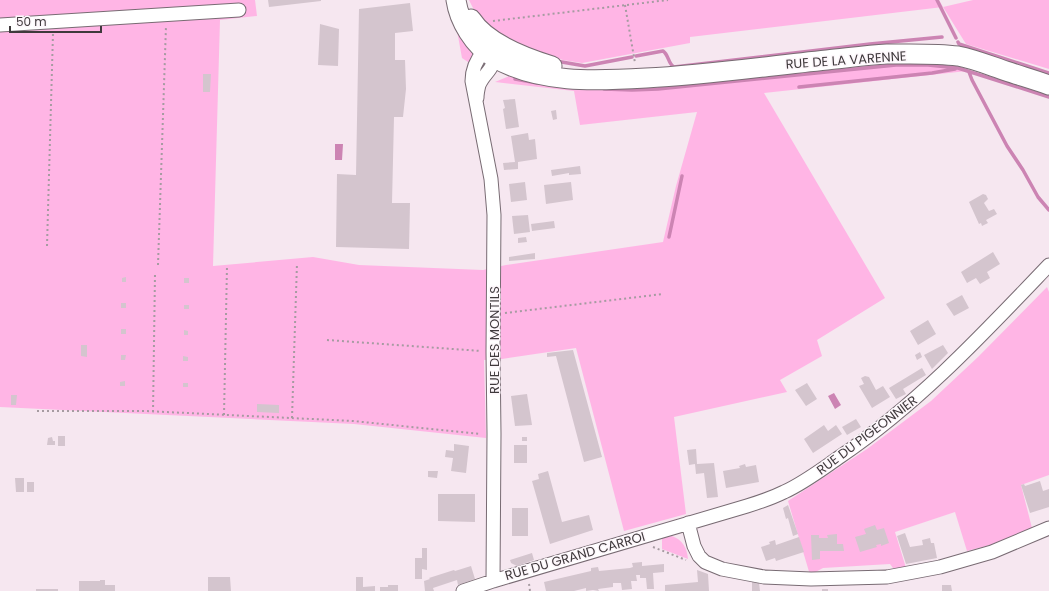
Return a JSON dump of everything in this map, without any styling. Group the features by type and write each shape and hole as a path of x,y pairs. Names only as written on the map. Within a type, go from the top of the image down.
{"street":[{"path":"456,0 458,11 464,25 492,51"},
{"path":"461,0 492,51"},
{"path":"0,25 239,10"},
{"name":"RUE DE LA VARENNE","path":"492,51 511,50 523,56 560,68 602,76 639,78"},
{"name":"RUE DE LA VARENNE","path":"492,51 543,76 611,80 696,75 886,54 942,54 972,60 1049,85"},
{"name":"RUE DES MONTILS","path":"492,51 477,61 472,76 491,179 494,215 493,581"},
{"name":"RUE DES MONTILS","path":"476,102 480,84 492,51"},
{"name":"RUE DU PIGEONNIER","path":"688,523 769,499 785,492 801,483 864,440 919,396 1049,265"},
{"path":"688,523 694,546 699,556 705,562 722,569 764,577 828,579 887,577 940,566 992,552 1049,528"},
{"name":"RUE DU GRAND CARROI","path":"462,591 688,523"}],"path":[{"path":"492,51 625,5 668,0"},
{"path":"625,5 639,78"},
{"path":"158,265 166,15"},
{"path":"47,246 53,22"},
{"path":"292,418 297,263"},
{"path":"224,414 227,266"},
{"path":"153,412 155,274"},
{"path":"493,315 663,294"},
{"path":"327,340 493,352"},
{"path":"37,411 224,414 353,421 473,434 494,434"},
{"path":"647,547 661,549 689,561 705,562"}],"shaded area":[{"path":"0,0 255,0 257,16 220,20 213,266 313,257 359,265 483,270 506,265 663,242 676,186 697,112 580,125 574,91 495,82 512,75 913,59 967,71 764,93 885,298 817,340 822,356 780,380 787,392 674,417 686,514 624,531 576,348 502,359 484,360 486,438 354,424 0,407"},
{"path":"469,0 939,0 943,7 690,37 690,43 582,63 541,54 512,42 494,31 476,14"},
{"path":"973,0 1049,0 1049,69 966,44 943,7"},
{"path":"454,14 473,52 471,64 462,58"},
{"path":"335,144 343,144 342,160 335,160"},
{"path":"1047,287 1049,292 1049,475 1021,485 1032,528 990,545 967,551 955,512 895,532 906,568 893,568 890,564 823,568 810,575 788,501 867,449 931,401 978,357"},
{"path":"834,393 841,405 835,409 828,396"},
{"path":"672,536 682,542 687,551 688,559 662,549 662,538"}],"building":[{"path":"268,0 321,0 321,1 269,7"},
{"path":"410,3 413,31 395,33 395,60 405,60 406,89 403,117 394,117 392,203 410,203 409,249 336,247 337,174 356,175 359,9"},
{"path":"320,24 339,29 338,66 318,65"},
{"path":"203,74 211,74 210,92 203,92"},
{"path":"515,99 519,127 506,129 503,100"},
{"path":"556,110 557,119 553,120 551,111"},
{"path":"528,133 529,140 535,139 537,159 518,162 518,169 504,170 503,163 515,162 511,136"},
{"path":"580,166 581,174 569,175 569,173 552,176 551,170"},
{"path":"525,182 527,200 511,202 509,184"},
{"path":"571,182 573,200 546,204 544,185"},
{"path":"983,194 986,195 988,199 984,203 989,211 994,209 997,214 986,220 988,223 982,226 981,223 979,224 969,202"},
{"path":"528,215 530,232 514,234 512,216"},
{"path":"554,221 555,228 532,231 531,224"},
{"path":"526,237 527,242 518,243 518,238"},
{"path":"993,252 1000,264 987,272 990,278 980,284 976,278 967,283 961,272"},
{"path":"535,253 535,259 509,261 509,257"},
{"path":"126,277 126,282 122,282 122,278"},
{"path":"184,278 189,278 189,283 184,283"},
{"path":"962,295 969,308 954,316 946,304"},
{"path":"121,303 126,303 126,308 121,308"},
{"path":"184,305 189,305 189,309 184,309"},
{"path":"928,320 936,334 918,345 910,331"},
{"path":"121,329 126,329 126,334 121,334"},
{"path":"184,330 188,331 188,335 184,335"},
{"path":"81,345 87,345 87,357 81,356"},
{"path":"943,345 948,353 932,369 924,355"},
{"path":"573,350 602,457 584,462 556,356 547,357 547,353"},
{"path":"920,352 922,357 917,360 915,355"},
{"path":"121,355 126,355 125,360 121,360"},
{"path":"183,356 188,357 188,361 183,361"},
{"path":"922,368 926,375 903,389 906,394 896,399 889,388"},
{"path":"865,376 869,377 876,390 883,386 890,397 872,408 859,386 864,384 861,378"},
{"path":"125,381 125,386 120,386 120,382"},
{"path":"183,383 188,383 188,387 183,387"},
{"path":"807,383 817,399 806,406 795,390"},
{"path":"527,394 532,425 515,426 511,396"},
{"path":"11,395 17,395 16,405 11,405"},
{"path":"257,404 279,405 279,413 257,412"},
{"path":"856,419 861,427 847,435 842,427"},
{"path":"824,425 828,431 836,425 842,434 813,453 804,439"},
{"path":"58,436 65,436 65,446 58,446"},
{"path":"52,437 53,441 55,441 55,445 47,445 48,438"},
{"path":"522,437 527,437 527,441 522,441"},
{"path":"454,444 469,446 466,473 451,471 453,458 445,457 446,450 454,451"},
{"path":"514,445 527,445 527,463 514,463"},
{"path":"696,449 697,464 714,463 718,497 707,498 704,473 696,474 695,464 689,465 687,450"},
{"path":"745,464 746,467 756,465 759,482 726,488 723,471 740,468 739,466"},
{"path":"428,471 438,471 437,478 428,477"},
{"path":"548,471 562,522 589,515 593,530 550,544 532,481 539,479 538,474"},
{"path":"15,478 24,478 24,492 16,492"},
{"path":"1040,481 1043,491 1049,489 1049,507 1030,513 1021,485 1024,484 1025,486"},
{"path":"27,482 34,482 34,492 27,492"},
{"path":"438,494 475,494 475,522 438,521"},
{"path":"788,505 798,534 793,536 788,518 786,519 783,508"},
{"path":"512,508 528,508 528,536 512,536"},
{"path":"875,525 877,530 884,528 889,543 881,546 881,544 876,545 877,547 860,552 855,537 866,534 864,529"},
{"path":"905,533 910,547 923,545 922,540 930,538 931,543 934,543 937,558 906,564 897,536"},
{"path":"837,534 837,544 843,544 844,551 820,551 820,559 812,560 811,535 819,535 819,538 828,538 827,535"},
{"path":"799,537 804,552 776,561 775,558 766,561 761,547 770,544 769,542 775,540 776,545"},
{"path":"422,548 427,548 427,570 422,569 422,579 415,579 415,558 422,558"},
{"path":"532,553 534,560 517,566 511,563 510,560"},
{"path":"642,562 642,566 664,564 664,572 653,573 654,589 647,589 646,578 640,578 640,575 636,575 637,581 631,581 632,589 622,590 621,583 613,583 613,587 598,589 599,591 586,591 586,588 574,591 546,591 544,582 591,571 591,568 598,567 599,571 630,568 633,567 632,563"},
{"path":"471,566 475,579 458,585 457,580 433,588 434,591 425,591 424,581 430,579 429,578"},
{"path":"697,570 708,574 709,591 665,591 665,585 698,582"},
{"path":"208,577 230,577 231,591 208,591"},
{"path":"356,577 363,577 363,587 375,586 375,591 356,591"},
{"path":"105,580 105,585 115,585 115,591 79,591 79,581"},
{"path":"752,582 759,583 760,591 752,591"},
{"path":"388,585 398,585 398,591 380,591 380,587 388,587"},
{"path":"942,585 951,585 952,591 942,591"},
{"path":"36,589 58,589 58,591 36,591"},
{"path":"822,589 828,589 828,591 822,591"}],"waterway":[{"path":"937,0 956,38"},
{"path":"636,56 663,51 674,67 942,37"},
{"path":"958,42 959,44 1049,73"},
{"path":"556,61 585,66 632,57"},
{"path":"604,89 658,89 896,65 928,65 958,68 1049,97"},
{"path":"799,87 932,73 955,69"},
{"path":"969,72 1007,146 1023,170 1038,197 1049,210"},
{"path":"515,79 537,83"},
{"path":"669,237 682,176"}]}
